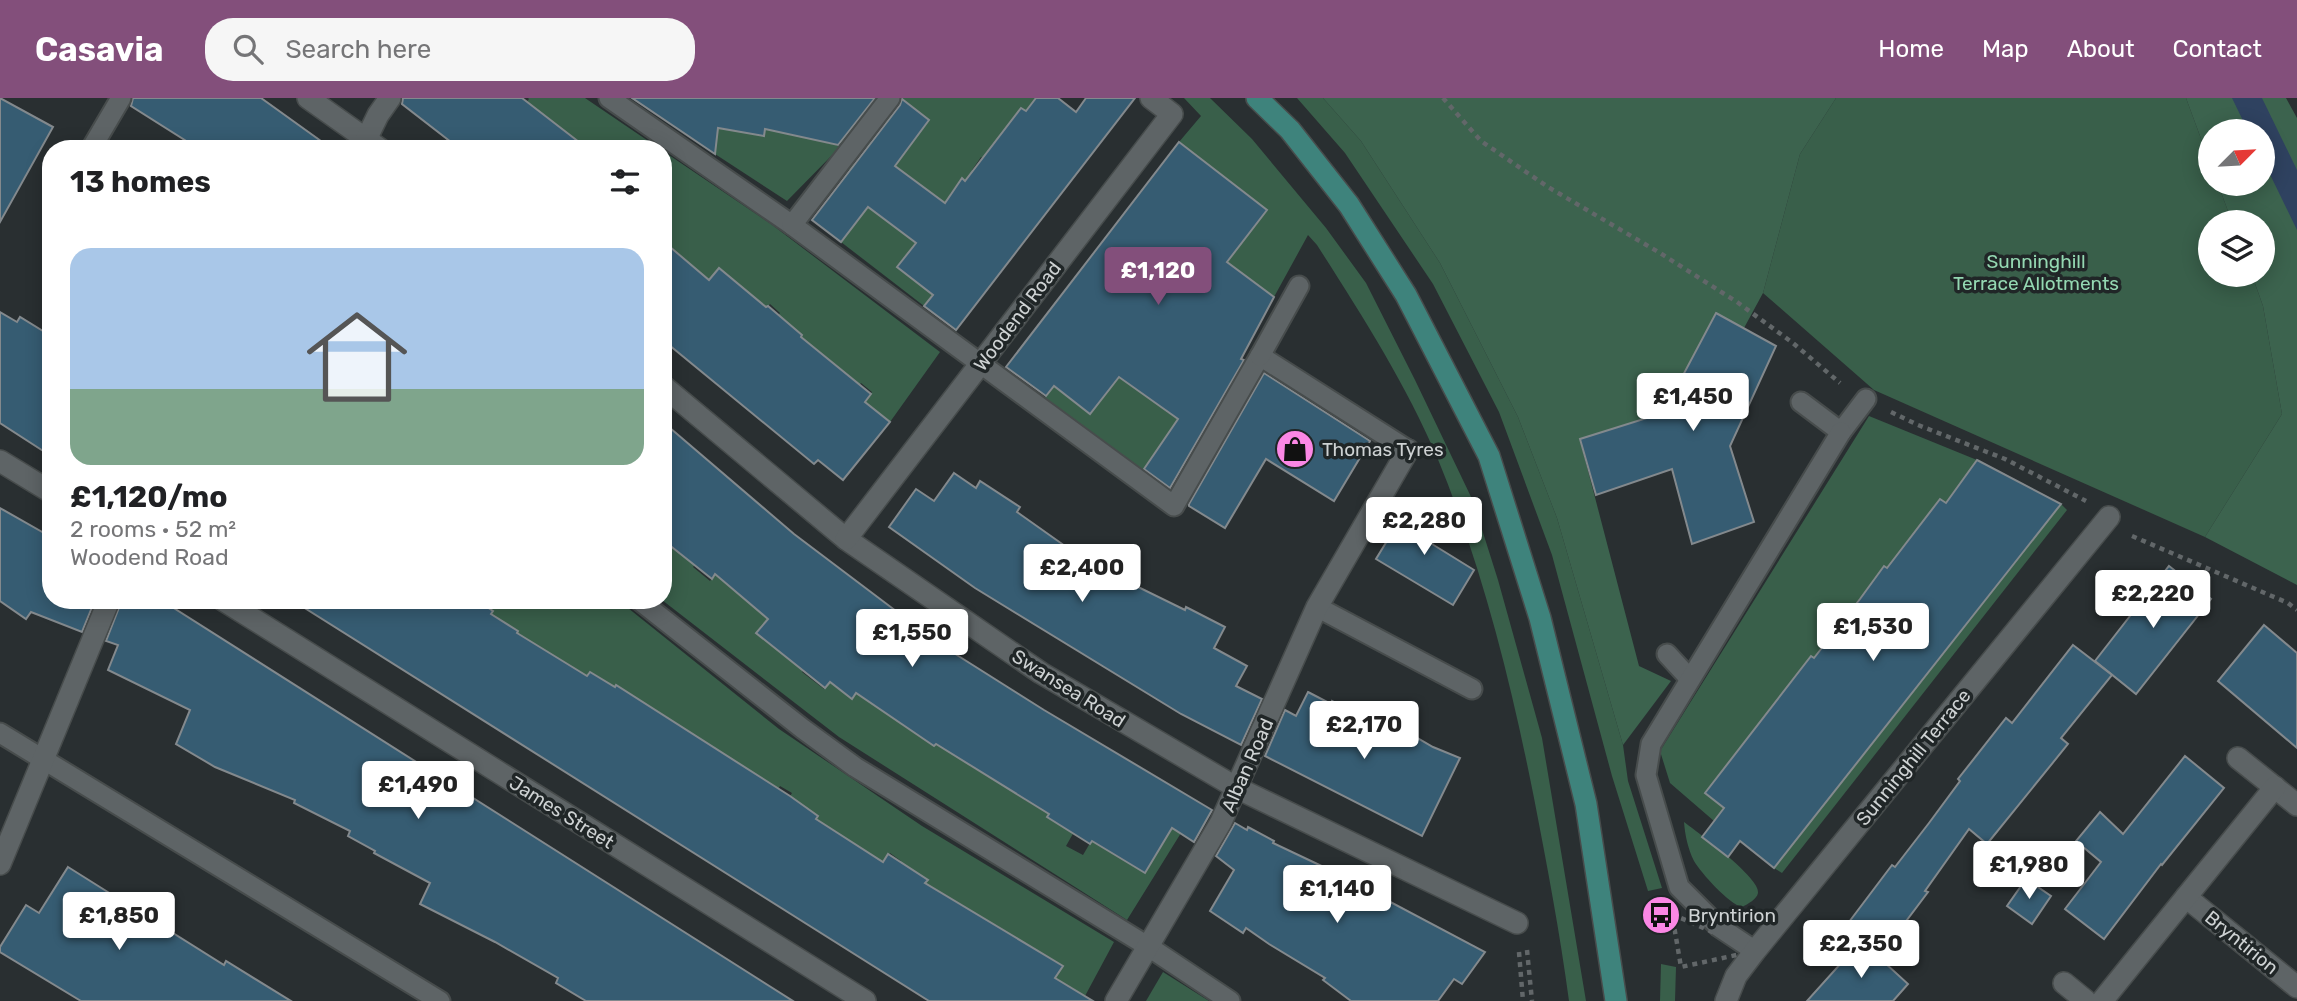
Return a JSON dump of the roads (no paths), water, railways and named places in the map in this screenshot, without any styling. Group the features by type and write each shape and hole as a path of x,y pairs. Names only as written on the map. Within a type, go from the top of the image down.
{"main road":[{"path":"1257,98 1290,130 1349,205 1406,295 1489,456 1540,618 1586,804 1616,1001"}],"street":[{"path":"308,98 363,140"},
{"path":"371,140 378,115 390,98"},
{"name":"Woodend Road","path":"846,539 1172,114 1151,98"},
{"name":"Swansea Road","path":"672,394 846,539 1041,673 1237,788 1517,923"},
{"name":"Alban Road","path":"1116,1001 1221,822 1317,607 1408,450"},
{"path":"0,461 42,487"},
{"name":"Sunninghill Terrace","path":"1726,1001 1735,976 2109,517"},
{"path":"0,864 105,609"},
{"name":"James Street","path":"237,609 865,1001"},
{"path":"2238,758 2297,805"},
{"name":"Bryntirion","path":"2102,1001 2275,787"},
{"name":"Bryntirion","path":"2186,897 2297,987"},
{"path":"2064,983 2086,1001"}],"lane":[{"path":"96,140 121,98"},
{"path":"609,98 669,140"},
{"path":"792,226 890,98"},
{"path":"672,142 981,363 1174,506 1299,286"},
{"path":"1260,356 1408,450"},
{"path":"1755,951 1719,927 1679,887 1646,775 1651,744 1841,432 1866,399"},
{"path":"1801,402 1841,432"},
{"path":"1317,607 1472,689"},
{"path":"650,609 855,767 1149,947 1230,1001"},
{"path":"1667,654 1690,679"},
{"path":"0,733 440,1001"}],"water":[{"path":"2232,98 2262,98 2272,119 2242,119"},
{"path":"2275,125 2297,170 2297,230 2275,185"}],"place":[{"name":"Thomas Tyres","path":"1295,449"},
{"name":"Bryntirion","path":"1661,915"}],"park label":[{"name":"Sunninghill Terrace Allotments","path":"2036,272"}]}
